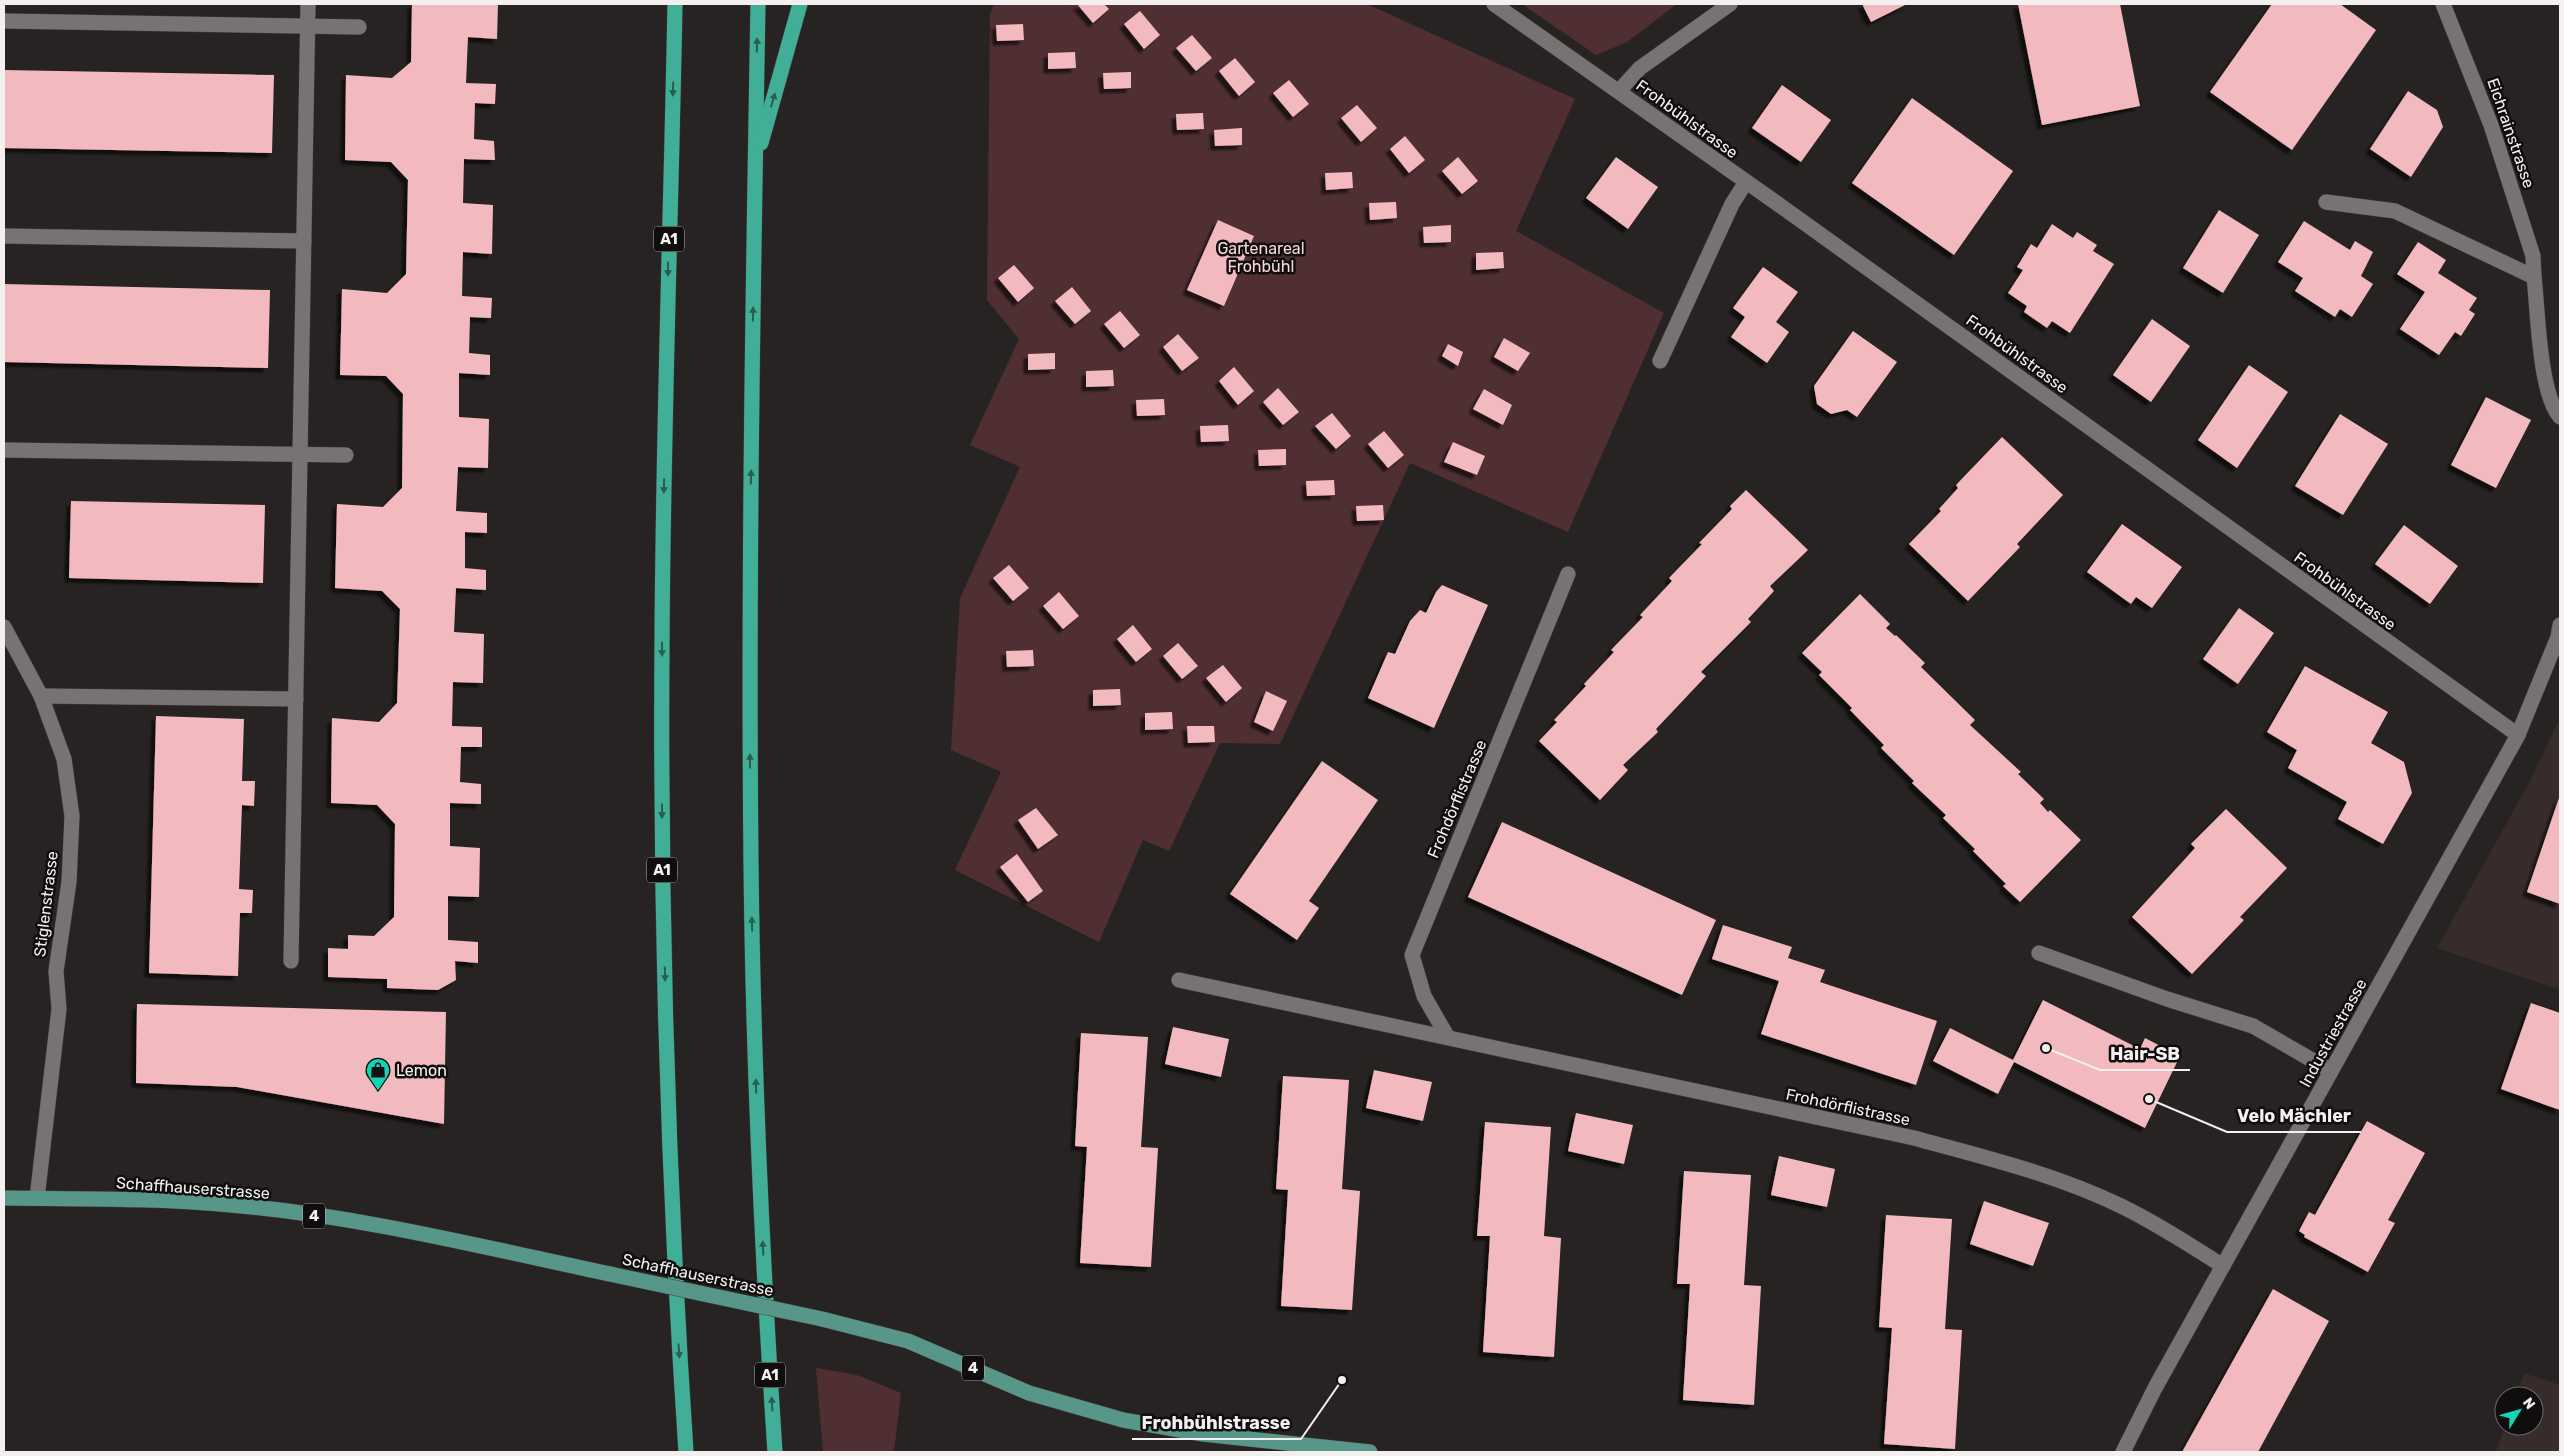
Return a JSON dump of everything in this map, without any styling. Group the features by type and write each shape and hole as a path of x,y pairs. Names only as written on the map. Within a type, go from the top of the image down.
{"highway":[{"name":"A1","path":"675,4 664,437 662,866 667,1097 676,1303 686,1452"},
{"name":"A1","path":"758,4 750,535 751,875 756,1084 765,1297 775,1452"},
{"path":"755,163 800,4"}],"main road":[{"name":"Schaffhauserstrasse","path":"4,1198 233,1205 409,1231 822,1319 908,1341 1029,1393 1116,1418 1203,1434 1370,1452"}],"street":[{"path":"291,961 308,4"},
{"name":"Frohbühlstrasse","path":"1494,4 1778,204 2518,735"},
{"path":"1619,91 1640,68 1730,4"},
{"name":"Eichrainstrasse","path":"2443,4 2492,125 2533,256 2544,369 2554,409 2560,417"},
{"path":"4,22 359,27"},
{"path":"1660,361 1732,204 1746,182"},
{"path":"2326,202 2395,211 2534,277"},
{"path":"4,236 304,241"},
{"path":"4,450 346,455"},
{"name":"Frohdörflistrasse","path":"1447,1036 1424,996 1412,955 1568,574"},
{"name":"Industriestrasse","path":"2123,1452 2155,1388 2518,735 2558,637 2560,625"},
{"name":"Stiglenstrasse","path":"4,627 42,696 64,759 72,816 68,882 56,971 59,1009 37,1198"},
{"path":"42,696 296,699"},
{"path":"2039,953 2167,999 2253,1026 2331,1070"},
{"name":"Frohdörflistrasse","path":"1179,980 1447,1036 1914,1138 1991,1158 2058,1180 2119,1205 2145,1218 2223,1266"}],"shaded area":[{"path":"2560,718 2560,990 2437,948 2530,781"},
{"path":"2524,1373 2560,1385 2560,1452 2496,1452 2502,1436 2544,1436 2544,1386 2519,1386"}],"green space":[{"name":"Gartenareal Frohbühl","path":"994,4 1367,4 1575,99 1516,231 1664,313 1568,532 1410,463 1280,744 1220,743 1169,851 1143,840 1099,942 955,870 1001,772 951,750 960,598 1020,467 970,445 1019,339 987,300 990,14"},
{"path":"1522,4 1677,4 1627,42 1596,55"},
{"path":"816,1368 857,1375 901,1393 894,1452 823,1452"}],"building":[{"path":"412,4 498,4 497,39 468,37 466,83 496,84 495,104 475,103 474,139 494,141 495,160 464,159 463,203 493,205 492,254 463,252 462,296 492,298 491,318 470,317 469,353 490,355 490,375 459,373 459,417 489,419 488,468 458,467 456,511 487,513 487,533 465,532 465,568 486,570 486,590 456,588 454,632 484,634 483,683 453,682 452,726 482,727 482,747 461,747 460,782 481,784 481,804 450,803 450,846 480,848 479,897 448,896 448,940 478,942 478,963 455,961 456,980 438,990 387,988 387,979 328,977 328,948 348,949 348,935 374,936 394,917 395,824 377,805 331,803 332,718 379,722 397,703 400,609 382,591 335,588 337,504 383,507 402,488 403,394 386,376 340,375 342,289 387,293 406,274 408,180 391,162 345,160 346,75 392,78 411,62"},
{"path":"1077,4 1104,4 1109,9 1093,23"},
{"path":"1862,4 1907,4 1871,22"},
{"path":"2018,4 2120,4 2140,106 2042,125"},
{"path":"2272,4 2340,4 2376,30 2292,150 2210,92"},
{"path":"1140,11 1160,35 1144,49 1124,24"},
{"path":"1023,24 1024,40 997,41 996,25"},
{"path":"1192,35 1212,58 1196,71 1176,48"},
{"path":"1075,52 1076,68 1048,69 1048,53"},
{"path":"1235,58 1255,82 1239,96 1219,71"},
{"path":"4,70 274,75 272,153 4,148"},
{"path":"1131,72 1131,88 1104,89 1103,73"},
{"path":"1289,80 1309,104 1293,117 1273,93"},
{"path":"1782,85 1831,120 1801,162 1752,128"},
{"path":"2408,91 2437,110 2443,127 2411,177 2370,149"},
{"path":"1912,98 2013,171 1954,255 1852,183"},
{"path":"1357,105 1377,128 1361,142 1341,118"},
{"path":"1203,113 1204,129 1177,130 1176,114"},
{"path":"1242,128 1242,145 1215,146 1214,130"},
{"path":"1405,136 1425,160 1409,173 1390,149"},
{"path":"1458,157 1478,181 1462,194 1442,171"},
{"path":"1616,157 1658,187 1628,229 1586,198"},
{"path":"1352,172 1353,188 1326,190 1325,173"},
{"path":"1396,202 1397,218 1370,220 1369,203"},
{"path":"2219,210 2259,235 2223,293 2183,268"},
{"path":"1218,220 1254,236 1224,306 1187,290"},
{"path":"2304,221 2350,250 2355,241 2373,252 2361,276 2373,284 2352,317 2340,309 2335,317 2295,291 2303,278 2278,262"},
{"path":"2052,224 2073,238 2077,232 2097,245 2093,251 2114,264 2070,333 2052,321 2047,328 2024,312 2027,306 2008,293 2023,270 2017,267 2031,244 2037,248"},
{"path":"1451,225 1451,242 1424,243 1423,227"},
{"path":"2418,242 2446,260 2438,273 2477,298 2469,310 2475,314 2461,336 2455,332 2439,355 2400,329 2425,292 2397,274"},
{"path":"1503,252 1504,268 1476,270 1476,253"},
{"path":"1014,265 1034,288 1018,302 998,278"},
{"path":"1763,267 1798,292 1776,322 1789,332 1767,363 1731,337 1745,317 1733,308"},
{"path":"4,284 270,290 268,368 4,362"},
{"path":"1072,287 1091,311 1075,324 1055,301"},
{"path":"1120,311 1140,335 1124,348 1104,324"},
{"path":"2152,319 2190,346 2151,402 2113,375"},
{"path":"1853,331 1897,362 1857,417 1847,410 1831,414 1817,404 1814,386"},
{"path":"1178,334 1199,358 1182,371 1163,347"},
{"path":"1504,338 1530,353 1518,371 1494,357"},
{"path":"1448,344 1463,352 1458,366 1442,356"},
{"path":"1055,353 1055,369 1028,370 1028,354"},
{"path":"2249,365 2288,392 2237,468 2198,440"},
{"path":"1234,367 1254,391 1238,405 1219,381"},
{"path":"1113,370 1114,386 1086,387 1086,371"},
{"path":"1278,388 1299,412 1283,425 1263,402"},
{"path":"1484,389 1512,405 1503,425 1473,409"},
{"path":"2486,397 2531,420 2496,488 2451,465"},
{"path":"1164,399 1165,415 1137,416 1136,400"},
{"path":"1332,413 1351,436 1336,449 1315,426"},
{"path":"2340,414 2388,444 2343,515 2295,486"},
{"path":"1228,425 1229,441 1201,442 1200,426"},
{"path":"1384,431 1404,455 1388,468 1368,444"},
{"path":"2002,437 2063,495 2017,544 2020,547 1968,601 1909,544 1941,511 1939,509 1958,488 1956,485"},
{"path":"1453,442 1485,456 1477,475 1444,462"},
{"path":"1286,449 1286,465 1259,466 1258,450"},
{"path":"1334,480 1335,495 1307,496 1306,481"},
{"path":"1746,490 1808,550 1770,586 1774,591 1748,619 1751,622 1701,672 1706,676 1656,729 1658,732 1623,765 1628,770 1600,800 1539,741 1557,722 1554,720 1586,686 1584,684 1614,652 1611,650 1643,617 1640,615 1672,581 1669,578 1702,544 1699,543 1732,509 1730,506"},
{"path":"71,501 265,505 263,583 69,578"},
{"path":"1383,505 1384,520 1357,521 1356,506"},
{"path":"2122,524 2182,567 2152,608 2136,597 2131,604 2087,572"},
{"path":"2404,525 2458,566 2430,604 2375,564"},
{"path":"1009,565 1029,588 1013,601 993,578"},
{"path":"1442,585 1488,605 1434,728 1368,698 1388,652 1395,654 1410,621 1420,610 1426,613 1436,592"},
{"path":"1059,592 1079,616 1063,629 1043,606"},
{"path":"1860,594 1890,624 1886,628 1925,663 1921,667 1975,720 1970,725 2021,772 2018,774 2044,799 2040,803 2048,812 2050,810 2081,840 2020,902 2003,886 2006,884 1973,851 1975,849 1943,818 1946,815 1912,783 1914,781 1881,748 1884,745 1850,710 1852,708 1819,675 1822,672 1802,653"},
{"path":"2239,608 2274,633 2238,684 2203,659"},
{"path":"1133,625 1152,649 1136,662 1117,639"},
{"path":"1178,643 1198,666 1182,679 1163,656"},
{"path":"1033,650 1034,666 1007,667 1006,651"},
{"path":"1223,665 1242,688 1226,702 1206,678"},
{"path":"2305,666 2388,712 2371,743 2404,762 2412,793 2383,844 2338,819 2347,802 2288,768 2297,750 2267,732"},
{"path":"1120,689 1121,705 1093,706 1093,690"},
{"path":"1266,691 1287,701 1273,731 1254,722"},
{"path":"1172,712 1173,729 1145,730 1145,713"},
{"path":"156,716 244,719 242,781 255,781 254,806 242,805 239,889 253,890 252,913 240,913 238,976 149,973"},
{"path":"1187,726 1214,726 1215,742 1188,743"},
{"path":"1322,761 1378,800 1309,901 1319,908 1297,940 1230,894"},
{"path":"2560,795 2560,904 2527,892"},
{"path":"1036,808 1058,835 1038,849 1018,820"},
{"path":"2226,809 2287,868 2240,917 2244,920 2192,974 2132,917 2195,848 2191,844"},
{"path":"1502,822 1716,920 1682,995 1468,897"},
{"path":"1017,854 1043,891 1028,902 1000,867"},
{"path":"1723,925 1792,947 1788,958 1825,970 1820,982 1937,1021 1916,1085 1761,1034 1779,981 1712,959"},
{"path":"2043,1000 2140,1049 2145,1038 2180,1056 2145,1128 2014,1062 1998,1094 1933,1061 1950,1028 2013,1060"},
{"path":"2531,1003 2560,1013 2560,1110 2501,1089"},
{"path":"137,1004 446,1012 444,1124 237,1087 136,1083"},
{"path":"1173,1027 1229,1039 1221,1077 1165,1064"},
{"path":"1081,1033 1148,1037 1141,1147 1158,1148 1151,1267 1080,1263 1087,1147 1075,1146"},
{"path":"1374,1070 1432,1082 1423,1121 1366,1108"},
{"path":"1283,1076 1349,1080 1342,1189 1360,1191 1352,1310 1281,1306 1288,1190 1276,1189"},
{"path":"1576,1113 1633,1125 1624,1164 1568,1151"},
{"path":"2367,1121 2425,1153 2388,1220 2395,1223 2368,1272 2304,1237 2305,1235 2299,1231 2309,1212 2315,1215"},
{"path":"1485,1122 1551,1127 1544,1236 1561,1238 1554,1357 1483,1352 1490,1236 1477,1236"},
{"path":"1779,1156 1835,1169 1827,1207 1771,1195"},
{"path":"1684,1171 1751,1175 1744,1285 1761,1286 1754,1405 1683,1400 1690,1284 1677,1284"},
{"path":"1984,1201 2049,1223 2033,1266 1970,1244"},
{"path":"1886,1215 1952,1219 1945,1329 1962,1330 1955,1449 1884,1444 1892,1328 1879,1327"},
{"path":"2273,1289 2329,1321 2258,1452 2182,1452"}],"place":[{"name":"Hair-SB","path":"2046,1048"},
{"name":"Lemon","path":"378,1091"},
{"name":"Velo Mächler","path":"2149,1099"},
{"name":"Frohbühlstrasse","path":"1342,1380"}]}
